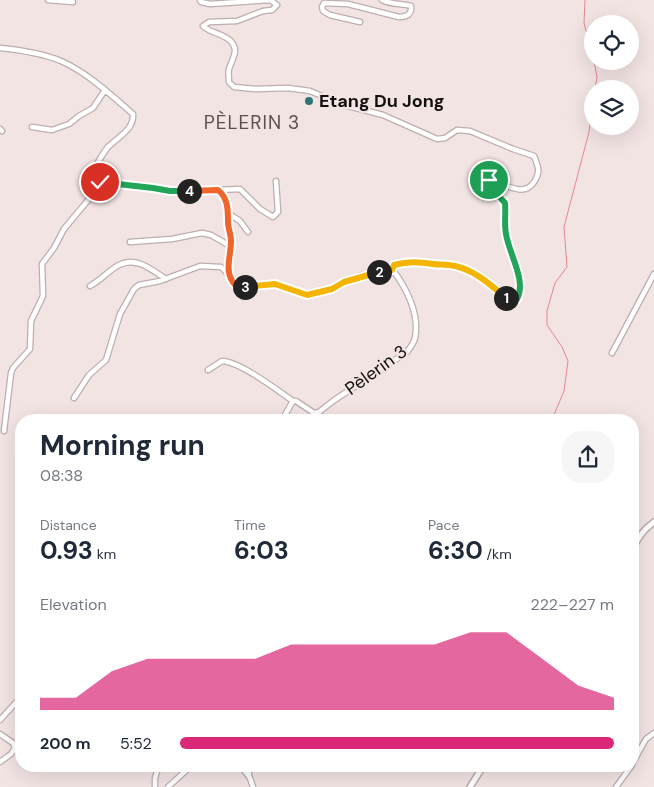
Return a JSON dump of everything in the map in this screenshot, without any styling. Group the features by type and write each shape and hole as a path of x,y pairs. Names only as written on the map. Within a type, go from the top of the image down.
{"street":[{"path":"48,0 73,2"},
{"path":"74,398 90,375 106,360 120,314 134,289 139,285 166,279 200,266 221,267 232,282 240,288 275,284 307,295 332,289 359,276 392,270 394,265 414,262 450,265 465,269 507,298 517,299 520,294 519,276 505,232 505,203 488,182 489,180 495,180 517,190 532,186 538,177 539,168 534,156 470,131 457,130 445,138 437,139 383,115 344,105 310,91 288,88 256,89 234,87 229,82 229,71 235,50 231,42 215,31 205,29 203,26 209,22 237,21 263,11 272,10 277,5 270,0 210,4 200,0"},
{"path":"360,22 330,15 323,11 322,6 324,3 348,4 404,17 410,14 412,10 411,6 406,4 391,4 382,0"},
{"path":"0,48 61,61 85,75 133,114 133,121 129,128 107,148 95,167 100,182 94,193 64,229 54,248 42,264 43,296 31,321 30,349 13,368 11,373 4,431"},
{"path":"32,127 52,130 69,124 93,108 105,90"},
{"path":"100,182 170,191 240,189 260,209 273,217 278,212 276,181"},
{"path":"218,190 224,196 229,214 230,246 228,275"},
{"path":"229,214 240,221 248,232"},
{"path":"130,242 172,239 202,233 211,235 230,246"},
{"path":"90,286 100,281 120,265 129,262 144,265 166,279"},
{"name":"Pèlerin 3","path":"293,401 314,413 319,412 407,352 414,340 416,325 413,307 400,280 392,270"},
{"path":"612,353 654,274"},
{"path":"208,370 222,361 233,364 272,386 293,401 285,414"},
{"path":"639,536 654,522"},
{"path":"0,720 15,704"},
{"path":"639,752 646,739 654,733"},
{"path":"0,734 13,743 15,748 12,754 0,762"},
{"path":"155,787 157,772"},
{"path":"168,787 184,772"},
{"path":"245,772 250,778"},
{"path":"248,772 253,787"},
{"path":"470,787 480,772"},
{"path":"616,787 627,772"}],"waterway":[{"path":"584,15 585,0"},
{"path":"596,70 596,80"},
{"path":"554,414 564,391 568,361 562,347 547,325 547,311 555,283 567,267 564,227 588,135"}],"place":[{"name":"Etang Du Jong","path":"309,101"}],"district":[{"name":"PÈLERIN 3","path":"252,122"}],"route":[{"path":"100,182 128,184 170,191 218,190 222,193 229,214 228,223 231,239 228,275 232,282 240,288 275,284 307,295 332,289 359,276 392,270 394,265 414,262 450,265 465,269 507,298 517,299 520,294 519,276 505,232 505,203 488,184 489,180"}]}
